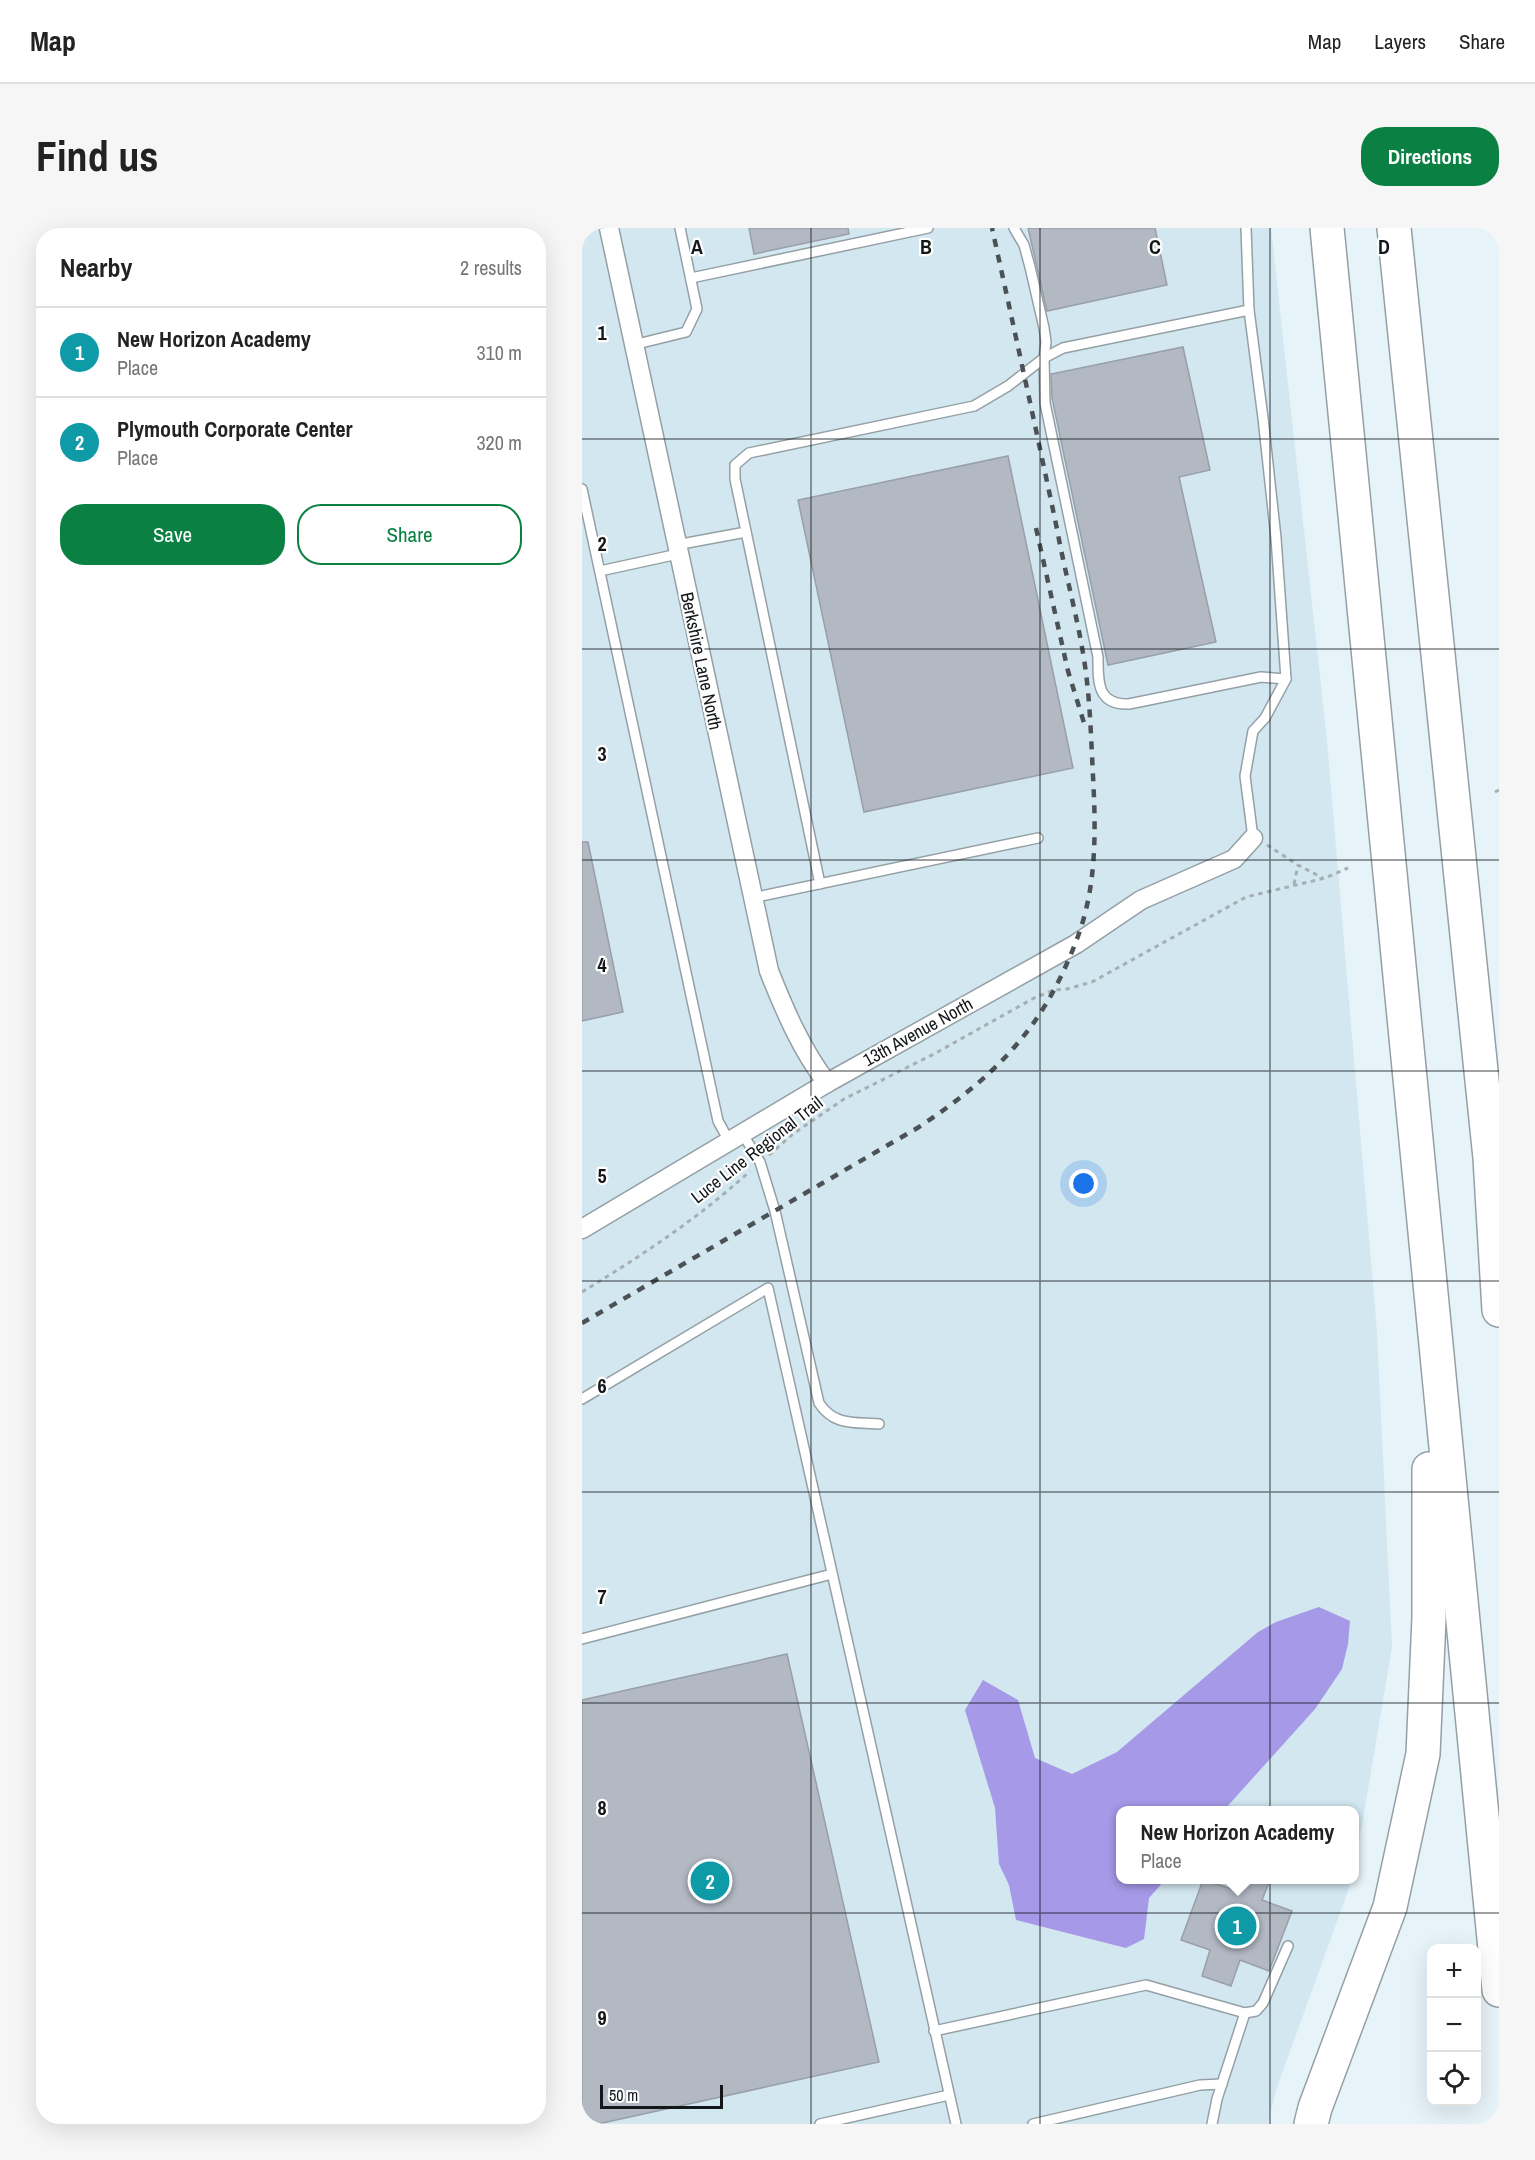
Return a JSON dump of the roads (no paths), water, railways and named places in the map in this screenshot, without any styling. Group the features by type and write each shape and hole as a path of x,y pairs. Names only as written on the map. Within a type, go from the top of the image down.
{"highway":[{"path":"1327,228 1499,1990"},
{"path":"1394,228 1490,1158 1499,1310"},
{"path":"1311,2124 1390,1907 1423,1754 1429,1618 1430,1284"}],"street":[{"name":"Berkshire Lane North","path":"609,228 769,971 788,1017 811,1062 827,1083"},
{"name":"13th Avenue North","path":"582,1229 827,1083 1076,944 1141,900 1234,859 1253,838"}],"lane":[{"path":"633,345 686,332 697,309 680,228"},
{"path":"691,278 928,228"},
{"path":"1246,228 1249,310 1276,537 1286,679 1265,718 1253,731 1245,776 1253,838"},
{"path":"1016,229 1030,267 1042,318 1046,342 1045,404 1098,657 1098,685 1103,694 1119,704 1129,704 1261,677 1286,679"},
{"path":"820,884 735,479 735,465 749,453 974,406 1008,386 1044,357 1063,348 1249,310"},
{"path":"582,489 718,1121 760,1162 775,1211 819,1403 826,1414 838,1420 879,1424"},
{"path":"600,571 746,532"},
{"path":"752,898 1038,838"},
{"path":"582,1399 768,1288 956,2124"},
{"path":"582,1638 832,1574"},
{"path":"934,2031 1146,1985 1245,2013 1256,2011 1263,2003 1288,1946"},
{"path":"1212,2124 1222,2084 1245,2013"},
{"path":"1033,2124 1200,2085 1222,2084"},
{"path":"820,2124 949,2095"}],"railway":[{"path":"582,1323 919,1127 946,1108 993,1070 1031,1027 1062,975 1075,944 1088,903 1094,840 1091,732 1086,673 1078,626 992,228"},
{"path":"1036,528 1068,671 1084,723"}],"place":[{"name":"Plymouth Corporate Center","path":"710,1881"},
{"name":"New Horizon Academy","path":"1237,1926"}]}
